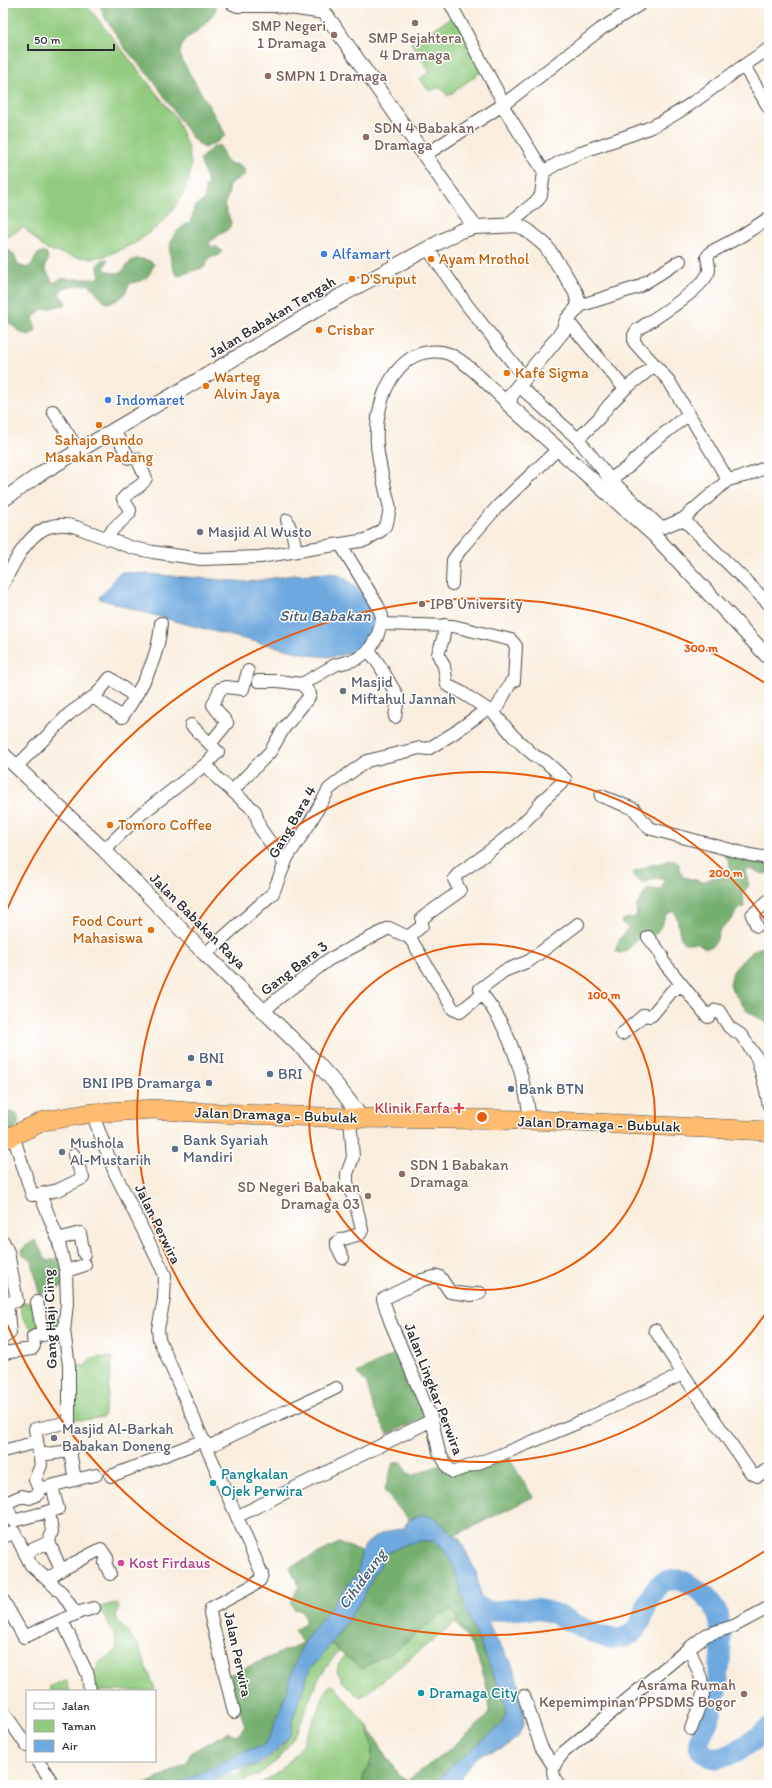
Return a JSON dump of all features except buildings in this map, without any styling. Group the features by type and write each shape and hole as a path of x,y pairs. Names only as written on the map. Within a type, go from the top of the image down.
{"highway":[{"name":"Jalan Dramaga - Bubulak","path":"8,1138 44,1122 92,1113 154,1109 189,1112 356,1118 530,1120 769,1131"}],"street":[{"path":"233,3 238,5 321,7 475,227"},
{"path":"450,3 503,104 544,172"},
{"path":"425,155 503,104 601,28 642,3"},
{"path":"506,225 538,200 544,172 555,164 574,155 656,124 673,115 769,49"},
{"path":"744,66 769,108"},
{"path":"728,480 669,380 634,342 634,335 637,330 696,289 705,279 709,271 707,258 711,252 741,236 769,218"},
{"name":"Jalan Babakan Tengah","path":"3,500 43,472 79,450 295,322 460,231 475,227 518,225 528,231 545,245 576,293 579,306"},
{"path":"428,249 521,381 578,439 610,480 658,525 664,527 683,519 728,480 748,475 769,466"},
{"path":"509,405 511,395 563,330 567,320 579,306 638,287 680,261"},
{"path":"567,320 625,389"},
{"path":"3,584 27,541 47,527 58,525 69,525 133,548 201,558 260,557 366,540 382,530 387,523 390,508 380,462 376,432 386,387 397,370 406,362 419,353 434,351 448,353 484,381 654,535 769,658"},
{"path":"578,439 599,418 609,404 655,365"},
{"path":"53,411 79,450"},
{"path":"610,480 627,468 651,444 689,414"},
{"path":"107,539 114,529 129,514 130,510 123,498 140,486 146,478 137,459 129,458 114,430"},
{"path":"452,584 453,560 464,545 498,506 558,449"},
{"path":"683,519 769,604"},
{"path":"288,520 296,551"},
{"path":"258,681 278,681 302,684 335,665 357,659 369,650 377,637 382,624 382,616 378,606 341,545"},
{"path":"93,697 122,717 151,668 157,651 161,623"},
{"name":"Gang Bara 4","path":"205,954 269,898 276,888 284,864 329,789 347,775 371,760 389,757 420,748 428,749 491,711 511,682 514,681 516,646 514,642 453,626 382,624"},
{"path":"445,625 438,654 444,666 447,685 491,711 513,736 527,749 535,756 545,761 565,779 560,786 543,800 517,829 459,873 454,879 460,891 422,918 422,926 408,936 456,1012 460,1012 482,994"},
{"path":"369,650 398,698 395,717"},
{"path":"210,744 227,723 213,705 220,689 226,687 243,689 248,671"},
{"path":"16,768 70,713 93,697 110,678 135,697"},
{"path":"232,791 270,752 284,728 309,697 310,694 302,684"},
{"path":"104,850 140,815 206,764 218,752 191,725"},
{"name":"Jalan Babakan Raya","path":"3,754 104,850 205,954 336,1084 356,1118"},
{"path":"206,764 217,778 255,811 260,828 284,864"},
{"path":"601,796 634,809 649,828 750,855 769,858"},
{"path":"757,926 752,915 769,900"},
{"path":"530,1120 527,1096 517,1060 505,1030 480,989 500,974 529,961 578,924"},
{"name":"Gang Bara 3","path":"264,1011 308,974 334,955 348,950 389,928 408,936"},
{"path":"648,937 662,955 662,960 707,1016 708,1017 716,1010 720,1011 729,1028 744,1039 757,1058 766,1086 769,1106"},
{"path":"622,1034 644,1014 650,1016 652,1015 669,994 681,985"},
{"name":"Jalan Perwira","path":"92,1113 116,1173 165,1275 164,1299 158,1329 159,1339 238,1516 262,1574 262,1577 254,1585 211,1608 210,1613 234,1712"},
{"path":"343,1258 337,1242 360,1234 362,1230 355,1201 347,1183 347,1174 352,1157 356,1118"},
{"name":"Gang Haji Ciing","path":"8,1138 32,1195 40,1194 58,1239 66,1271 68,1303 64,1330 69,1365 67,1422 35,1429 37,1442"},
{"path":"40,1194 58,1190 83,1178 74,1155"},
{"path":"58,1239 80,1233 84,1260 66,1271"},
{"path":"3,1241 8,1252 17,1301 6,1303 10,1333 3,1338"},
{"name":"Jalan Lingkar Perwira","path":"480,1293 472,1295 450,1292 438,1276 422,1280 383,1299 390,1321 432,1420 439,1452 449,1469 453,1472 582,1422 683,1374"},
{"path":"37,1302 43,1335"},
{"path":"3,1353 32,1350 34,1346 33,1337 64,1330"},
{"path":"655,1330 683,1374 751,1473 758,1476 769,1468"},
{"path":"111,1476 231,1435 300,1406 336,1388"},
{"path":"238,1516 432,1420"},
{"path":"3,1451 37,1442 40,1455 41,1466 36,1480 40,1489 38,1494 30,1498 22,1496 6,1503 13,1521 58,1509 52,1486"},
{"path":"40,1455 70,1452 75,1480"},
{"path":"40,1489 96,1475"},
{"path":"49,1512 52,1531 49,1542 61,1570"},
{"path":"4,1536 14,1532 31,1565 62,1593 76,1614"},
{"path":"25,1553 49,1542"},
{"path":"47,1580 61,1570 101,1549 107,1558 105,1563 110,1574"},
{"path":"3,1600 24,1637 76,1614 94,1608"},
{"path":"553,1765 564,1752 706,1635 734,1626 768,1610"},
{"path":"62,1620 88,1675 90,1690"},
{"path":"689,1648 701,1678 703,1696 691,1729"},
{"path":"524,1696 541,1747 553,1765 553,1773 559,1785"},
{"path":"3,1711 26,1745"},
{"path":"42,1763 54,1785"}],"green space":[{"path":"3,3 85,3 176,118 188,148 191,165 189,179 183,194 172,211 157,227 137,242 106,256 92,258 76,257 44,248 23,227 7,238 3,233"},
{"path":"97,3 214,3 216,10 203,26 184,42 180,57 226,135 217,142 204,148 192,138 156,84 124,47"},
{"path":"454,16 485,69 448,96 440,87 430,91 419,79 430,72 411,43"},
{"path":"214,146 220,146 227,163 240,165 244,169 245,175 232,182 228,187 229,193 224,205 231,222 230,228 209,242 211,247 217,247 222,251 218,256 209,259 205,267 178,276 173,267 170,255 172,238 181,228 192,220 194,207 205,200 205,187 208,183 200,159"},
{"path":"9,250 15,256 18,265 27,268 31,265 38,254 42,252 47,254 48,259 45,268 53,283 61,279 96,279 100,276 97,265 103,259 108,260 104,269 112,273 122,272 132,260 135,259 147,260 154,264 146,278 130,283 121,297 115,301 106,303 89,284 63,288 59,294 65,301 65,305 42,309 33,318 36,331 29,335 21,333 6,320 3,309 3,253"},
{"path":"728,844 733,844 769,861 769,872 764,874 754,870 747,870 745,872 749,885 743,893 744,907 737,910 733,918 720,929 716,942 710,947 705,948 698,943 684,943 680,936 674,911 667,914 656,933 641,937 626,951 619,953 615,951 620,939 628,928 621,922 624,919 634,918 637,914 636,906 649,888 658,890 662,889 664,880 656,878 645,883 641,883 634,877 634,872 647,866 662,863 671,859 679,864 679,869 683,877 703,882 712,878 726,877 731,870 729,862 724,854"},
{"path":"769,944 769,1024 747,1011 732,990 730,984 733,971 747,956 752,951"},
{"path":"3,1110 17,1114 19,1123 3,1145"},
{"path":"35,1240 47,1261 62,1257 66,1286 39,1294 32,1261 23,1255 22,1251 24,1247"},
{"path":"37,1302 40,1320 64,1317 62,1330 33,1332 23,1318 20,1303"},
{"path":"398,1352 427,1417 388,1434 374,1410 367,1384 357,1373"},
{"path":"100,1357 112,1358 108,1396 103,1417 84,1420 69,1419 69,1365 86,1366 90,1359"},
{"path":"505,1456 509,1458 533,1497 454,1536 435,1517 414,1517 409,1520 384,1491 393,1463 402,1462 407,1473 411,1476 440,1465 450,1473"},
{"path":"419,1541 434,1541 442,1547 454,1567 470,1620 505,1701 507,1711 501,1725 438,1779 434,1785 363,1785 364,1776 372,1758 368,1727 399,1776 407,1780 465,1736 485,1718 489,1712 489,1700 480,1665 471,1645 455,1622 459,1619 451,1610 440,1615 393,1652 381,1657 362,1669 331,1644 364,1596 385,1554 404,1545"},
{"path":"339,1543 361,1551 357,1574 312,1630 298,1654 281,1709 270,1736 265,1744 240,1753 177,1785 144,1785 187,1763 190,1753 228,1732 236,1735 240,1733 245,1726 229,1675 302,1643 294,1630 305,1624 305,1618 302,1611 294,1609 291,1602 299,1586 290,1567"},
{"path":"116,1603 119,1609 116,1614 117,1620 138,1645 155,1689 92,1690 91,1675 99,1663 115,1652 117,1648 114,1636 108,1623 98,1607"},
{"path":"451,1609 459,1619 363,1696 358,1697 343,1682 337,1671 338,1666 345,1654 362,1669 381,1657 393,1652 440,1615"},
{"path":"331,1644 339,1650 318,1679 298,1730 279,1759 258,1775 233,1785 207,1785 262,1763 276,1754 291,1734 293,1718 310,1668 317,1662"},
{"path":"67,1681 70,1690 50,1690 50,1686"},
{"path":"332,1685 368,1727 372,1748 371,1760 362,1778 363,1785 257,1785 272,1777 293,1757 307,1734 325,1692 328,1687"}],"water":[{"name":"Situ Babakan","path":"122,572 248,582 293,575 331,573 345,578 369,599 379,622 367,641 352,652 328,657 304,654 186,624 100,599 99,597 111,585 117,575"},
{"name":"Cihideung","path":"421,1515 434,1518 449,1532 459,1538 476,1572 482,1606 494,1636 511,1662 516,1675 522,1702 524,1722 518,1737 505,1747 480,1755 468,1766 456,1785 434,1785 450,1768 501,1725 507,1711 505,1701 470,1620 454,1567 442,1547 434,1541 419,1541 404,1545 385,1554 364,1596 320,1659 310,1668 293,1718 291,1734 272,1755 255,1765 237,1769 205,1785 177,1785 240,1753 265,1744 270,1736 281,1709 298,1654 312,1630 357,1574 361,1551 369,1541 384,1532 403,1529 409,1520"}],"waterway":[{"path":"475,1606 491,1611 525,1609 546,1611 565,1618 596,1634 616,1639 625,1637 633,1632 638,1626 649,1601 658,1586 670,1580 679,1580 687,1583 700,1591 711,1603 719,1618 720,1630 721,1644 717,1688 712,1710 699,1741 700,1748 705,1754 712,1758 720,1758 729,1755 747,1745 769,1728"}],"place":[{"name":"SMP Sejahtera 4 Dramaga","path":"415,23"},
{"name":"SMP Negeri 1 Dramaga","path":"334,35"},
{"name":"SMPN 1 Dramaga","path":"268,76"},
{"name":"SDN 4 Babakan Dramaga","path":"366,137"},
{"name":"Alfamart","path":"324,254"},
{"name":"Ayam Mrothol","path":"431,259"},
{"name":"D'Sruput","path":"352,279"},
{"name":"Crisbar","path":"319,330"},
{"name":"Kafe Sigma","path":"507,373"},
{"name":"Warteg Alvin Jaya","path":"206,386"},
{"name":"Indomaret","path":"108,400"},
{"name":"Sahajo Bundo Masakan Padang","path":"99,425"},
{"name":"Masjid Al Wusto","path":"200,532"},
{"name":"IPB University","path":"422,604"},
{"name":"Masjid Miftahul Jannah","path":"343,691"},
{"name":"Tomoro Coffee","path":"110,825"},
{"name":"Food Court Mahasiswa","path":"151,930"},
{"name":"BNI","path":"191,1058"},
{"name":"BRI","path":"270,1074"},
{"name":"BNI IPB Dramarga","path":"209,1083"},
{"name":"Bank BTN","path":"511,1089"},
{"name":"Klinik Farfa","path":"459,1108"},
{"name":"Bank Syariah Mandiri","path":"175,1149"},
{"name":"Mushola Al-Mustariih","path":"62,1152"},
{"name":"SDN 1 Babakan Dramaga","path":"402,1174"},
{"name":"SD Negeri Babakan Dramaga 03","path":"368,1196"},
{"name":"Masjid Al-Barkah Babakan Doneng","path":"54,1438"},
{"name":"Pangkalan Ojek Perwira","path":"213,1483"},
{"name":"Kost Firdaus","path":"121,1563"},
{"name":"Dramaga City","path":"421,1693"},
{"name":"Asrama Rumah Kepemimpinan PPSDMS Bogor","path":"744,1694"}]}
